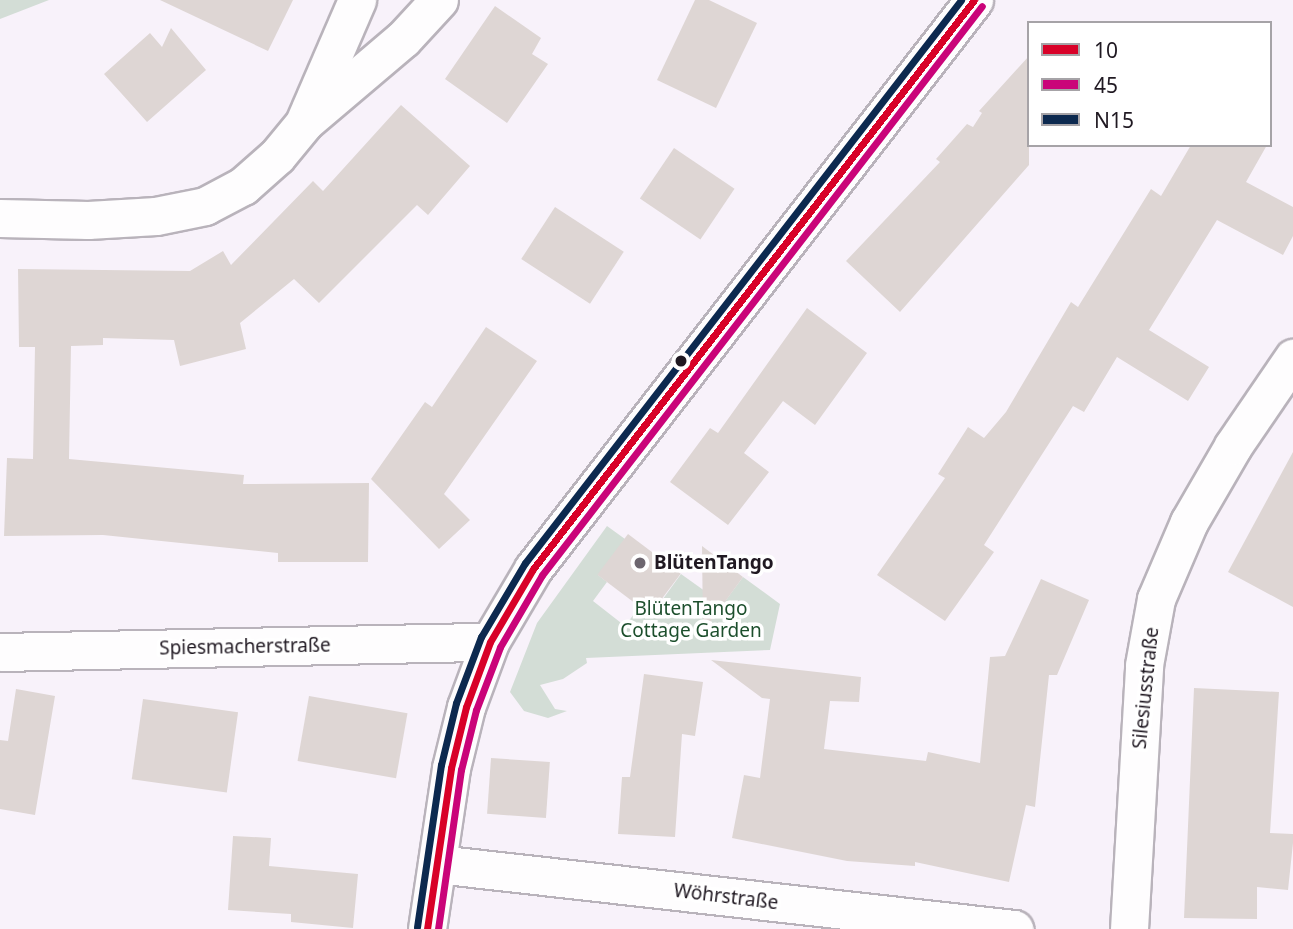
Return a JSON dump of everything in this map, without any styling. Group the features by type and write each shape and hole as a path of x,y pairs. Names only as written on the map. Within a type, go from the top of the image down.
{"street":[{"path":"305,122 357,0"},
{"path":"0,218 88,220 156,216 205,206 243,186 277,156 305,122 403,39 439,0"},
{"path":"427,929 451,768 466,707 491,642 533,569 576,508 974,0"},
{"name":"Silesiusstraße","path":"1129,929 1144,665 1156,599 1189,522 1233,446 1293,358"},
{"name":"Spiesmacherstraße","path":"0,652 491,642"},
{"name":"Wöhrstraße","path":"438,864 1014,929"}],"green space":[{"path":"0,0 49,0 0,19"},
{"name":"BlütenTango Cottage Garden","path":"607,526 625,539 598,575 607,582 593,601 625,626 640,606 652,614 681,574 723,604 743,577 780,604 770,650 586,658 587,663 563,679 540,685 555,709 567,711 548,718 524,711 510,692 537,623"}],"building":[{"path":"160,0 293,0 268,51"},
{"path":"695,0 709,0 757,23 716,108 657,80"},
{"path":"495,6 541,38 532,54 548,64 507,123 445,79"},
{"path":"171,28 206,70 147,122 104,74 150,33 162,47"},
{"path":"1027,58 1029,165 900,312 846,261 940,162 936,159 967,124 973,127 982,113 979,111"},
{"path":"401,105 470,166 428,215 417,205 319,303 294,279 240,323 246,349 180,366 174,340 103,338 103,345 71,346 69,459 244,475 243,484 369,483 368,562 278,562 278,553 103,535 4,536 7,458 33,459 35,347 19,347 18,269 190,271 223,251 231,265 313,181 323,191"},
{"path":"1190,147 1266,147 1246,182 1293,207 1293,236 1283,255 1217,220 1149,330 1209,367 1188,401 1117,357 1084,412 1073,406 984,545 994,552 945,621 877,575 945,478 938,474 968,427 984,438 1006,412 1071,302 1078,307 1151,189 1161,196"},
{"path":"674,148 735,189 700,239 640,199"},
{"path":"555,207 624,252 590,304 521,259"},
{"path":"807,308 867,353 815,425 783,401 744,453 769,472 728,525 670,482 710,428 718,433"},
{"path":"486,327 537,361 444,494 470,520 439,549 371,479 425,402 432,407"},
{"path":"1293,452 1293,607 1228,572"},
{"path":"628,534 681,574 650,614 597,575"},
{"path":"702,546 743,577 703,632"},
{"path":"1041,579 1089,600 1057,675 1049,675 1035,807 1026,805 1009,882 915,862 915,866 847,861 732,838 744,775 760,778 770,699 762,698 711,660 861,677 859,702 830,701 824,749 926,761 928,752 980,763 990,657 1005,656"},
{"path":"644,674 703,682 695,736 682,734 675,837 618,834 622,777 630,777"},
{"path":"1194,688 1279,692 1270,833 1293,834 1293,843 1288,890 1257,887 1257,919 1184,918"},
{"path":"16,689 55,696 35,815 0,809 0,740 8,741"},
{"path":"309,696 407,713 396,778 298,761"},
{"path":"143,699 238,712 227,793 132,779"},
{"path":"491,758 550,762 546,818 487,814"},
{"path":"233,836 271,838 269,866 358,874 353,928 291,922 291,914 228,910"}],"transit line":[{"name":"N15","path":"417,927 441,765 456,703 481,637 525,563 961,0"},
{"name":"10","path":"427,929 451,768 466,707 490,642 533,569 974,0"},
{"name":"45","path":"438,929 461,770 476,710 500,647 542,575 982,6"}],"place":[{"name":"BlütenTango","path":"640,563"}]}
